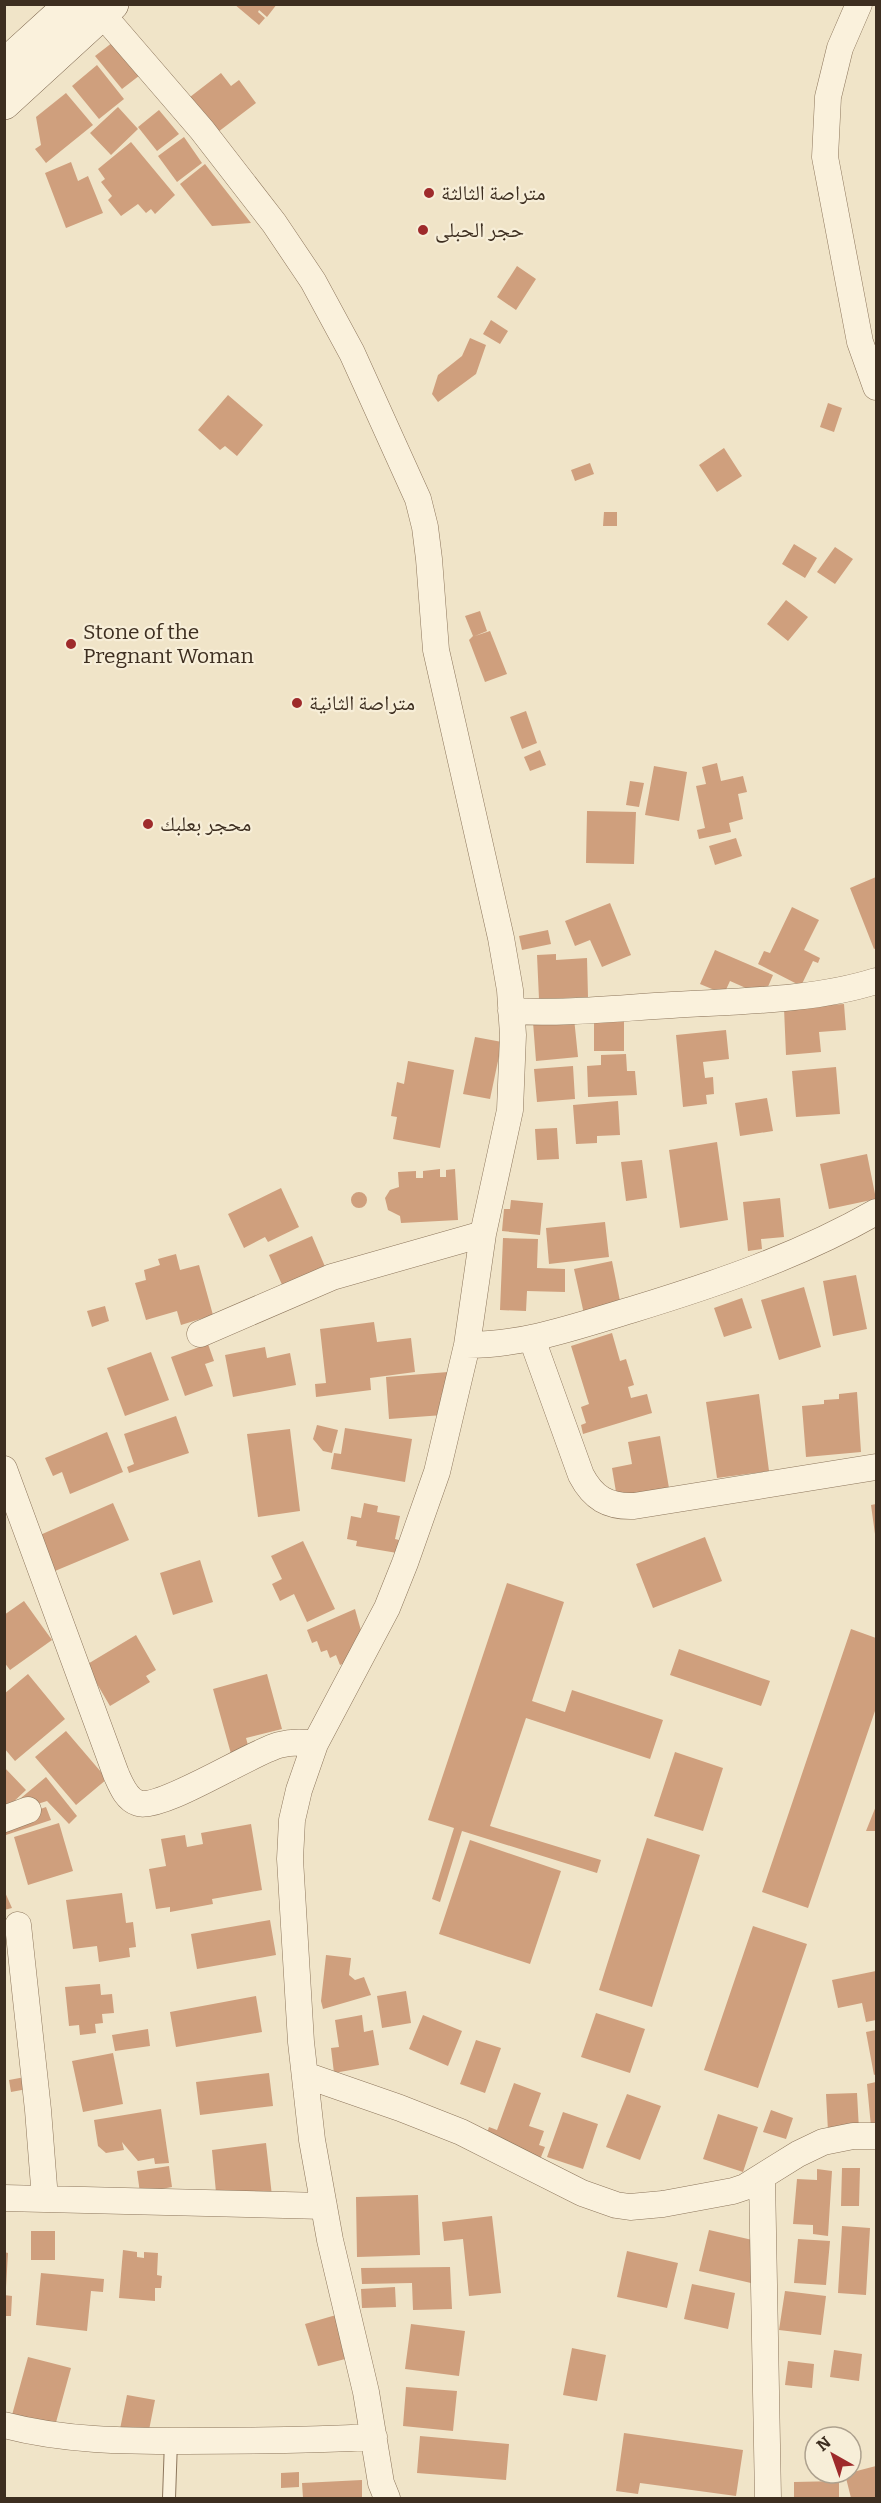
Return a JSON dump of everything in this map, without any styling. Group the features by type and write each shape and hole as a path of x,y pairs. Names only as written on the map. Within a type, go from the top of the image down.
{"main road":[{"path":"4,66 95,8"},
{"path":"4,103 95,8"}],"street":[{"path":"859,4 840,48 828,97 825,157 860,342 876,387"},
{"path":"95,8 202,130 274,223 313,281 352,353 418,499 425,527 429,559 436,650 501,938 511,1011 513,1072 510,1110 483,1234 467,1345 437,1472 405,1563 366,1652 315,1744 299,1790 292,1820 290,1859 305,2075 312,2140 324,2206 366,2392 381,2483 387,2499"},
{"path":"511,1011 574,1011 726,1002 843,989 876,981"},
{"path":"467,1345 489,1345 532,1339 725,1280 811,1246 876,1212"},
{"path":"200,1334 332,1277 483,1234"},
{"path":"532,1339 581,1475 592,1493 610,1505 634,1506 876,1467"},
{"path":"4,1469 116,1774 130,1798 140,1804 150,1803 189,1788 277,1746 303,1742 315,1744"},
{"path":"18,1925 45,2199"},
{"path":"305,2075 461,2132 582,2193 616,2205 645,2206 696,2199 739,2189 823,2142 854,2136 876,2136"},
{"path":"762,2178 768,2499"},
{"path":"4,2198 324,2206"},
{"path":"4,2425 61,2438 308,2441 374,2437"}],"lane":[{"path":"169,2499 171,2441"}],"building":[{"path":"234,4 277,4 267,17 259,10 258,12 265,18 259,25"},
{"path":"117,39 144,72 122,89 95,56"},
{"path":"97,65 124,99 99,119 72,86"},
{"path":"221,73 231,86 239,80 256,103 218,132 190,97"},
{"path":"66,93 93,125 46,163 35,149 41,145 36,117"},
{"path":"118,107 138,129 111,155 90,133"},
{"path":"159,110 179,134 157,151 138,127"},
{"path":"184,137 202,163 177,182 158,156"},
{"path":"131,142 175,195 155,214 151,209 146,213 138,204 121,216 108,200 112,196 101,182 105,179 98,169"},
{"path":"71,162 78,181 88,176 103,213 66,228 45,173"},
{"path":"205,164 251,223 212,226 180,184"},
{"path":"517,266 536,279 516,310 497,297"},
{"path":"491,320 508,331 500,344 483,334"},
{"path":"470,338 486,345 476,374 438,402 432,394 438,375 462,356"},
{"path":"228,395 263,425 237,456 225,446 220,450 198,430"},
{"path":"828,403 842,408 834,432 820,427"},
{"path":"724,448 742,476 717,492 699,465"},
{"path":"590,463 594,474 575,481 571,470"},
{"path":"604,512 617,512 617,526 603,526"},
{"path":"794,544 817,558 805,578 782,564"},
{"path":"835,547 853,559 835,584 817,572"},
{"path":"786,600 808,617 788,641 767,624"},
{"path":"480,611 487,631 475,636 490,631 507,674 485,682 469,640 473,636 465,616"},
{"path":"526,711 537,743 522,749 510,717"},
{"path":"540,750 546,765 530,771 524,757"},
{"path":"717,763 721,781 743,776 747,792 738,794 743,819 729,823 731,832 699,839 697,830 705,828 696,786 706,784 702,767"},
{"path":"654,766 687,772 679,821 645,815"},
{"path":"630,781 644,783 639,807 626,805"},
{"path":"587,811 636,812 634,864 586,863"},
{"path":"736,838 742,856 715,865 709,846"},
{"path":"876,877 876,948 874,949 850,888"},
{"path":"610,903 631,955 602,967 590,940 575,946 565,921"},
{"path":"792,907 819,920 804,950 820,958 818,963 813,961 801,986 758,964 764,951 770,953"},
{"path":"548,930 551,944 522,950 519,936"},
{"path":"715,950 773,975 764,996 730,981 724,994 700,984"},
{"path":"556,954 556,960 587,958 588,997 539,999 537,955"},
{"path":"844,1004 846,1030 819,1032 821,1052 786,1055 784,1008"},
{"path":"594,1015 624,1015 624,1051 594,1051"},
{"path":"574,1018 578,1057 536,1061 533,1022"},
{"path":"726,1030 729,1059 703,1062 705,1078 713,1077 714,1094 706,1095 707,1104 683,1107 676,1035"},
{"path":"475,1037 502,1042 490,1099 463,1094"},
{"path":"626,1054 627,1071 635,1071 637,1095 588,1097 587,1066 601,1065 601,1055"},
{"path":"408,1061 454,1070 440,1148 393,1139 397,1117 391,1116 397,1082 404,1084"},
{"path":"573,1066 575,1099 537,1102 534,1069"},
{"path":"836,1067 840,1114 796,1117 792,1071"},
{"path":"767,1098 773,1131 740,1136 735,1103"},
{"path":"618,1101 620,1135 597,1136 597,1143 576,1144 573,1105"},
{"path":"557,1128 559,1159 537,1160 535,1129"},
{"path":"717,1142 728,1220 680,1228 669,1150"},
{"path":"867,1154 876,1199 829,1209 820,1164"},
{"path":"642,1160 647,1198 626,1201 621,1162"},
{"path":"440,1169 440,1177 446,1177 446,1170 455,1169 458,1220 401,1223 400,1216 388,1210 385,1198 390,1190 399,1187 398,1172 416,1171 416,1178 423,1178 423,1171"},
{"path":"281,1188 299,1227 268,1242 265,1237 244,1248 228,1214"},
{"path":"359,1192 367,1200 359,1208 351,1200"},
{"path":"780,1198 784,1237 761,1239 762,1249 748,1251 743,1202"},
{"path":"511,1200 543,1203 540,1235 502,1231 504,1209 510,1209"},
{"path":"605,1222 609,1257 549,1264 546,1228"},
{"path":"312,1236 326,1269 283,1287 269,1255"},
{"path":"503,1238 538,1239 537,1268 565,1269 565,1292 527,1291 526,1311 500,1310"},
{"path":"176,1254 180,1270 199,1265 213,1315 181,1325 177,1311 146,1320 135,1283 146,1280 144,1270 160,1265 158,1259"},
{"path":"612,1261 621,1306 584,1314 574,1269"},
{"path":"856,1275 867,1329 833,1336 823,1281"},
{"path":"804,1287 821,1347 779,1360 761,1300"},
{"path":"742,1298 752,1328 724,1337 714,1308"},
{"path":"105,1306 109,1321 92,1327 87,1311"},
{"path":"374,1322 377,1342 411,1338 415,1372 370,1378 371,1390 316,1397 315,1384 326,1383 320,1329"},
{"path":"612,1333 620,1361 626,1359 634,1385 628,1387 631,1398 647,1394 652,1413 583,1434 581,1425 586,1423 581,1407 589,1404 571,1346"},
{"path":"208,1344 214,1361 205,1364 213,1386 185,1396 171,1357"},
{"path":"265,1347 267,1358 290,1353 296,1385 233,1397 225,1355"},
{"path":"151,1352 169,1400 125,1416 107,1368"},
{"path":"448,1372 449,1394 441,1395 443,1415 389,1419 386,1377"},
{"path":"857,1392 861,1452 806,1457 802,1406 824,1404 824,1400 839,1399 839,1394"},
{"path":"759,1394 769,1471 717,1478 706,1402"},
{"path":"176,1416 189,1453 129,1473 127,1467 134,1464 124,1434"},
{"path":"317,1425 338,1430 332,1453 323,1451 313,1439"},
{"path":"345,1428 412,1439 405,1482 331,1469 334,1453 341,1454"},
{"path":"290,1429 300,1511 258,1517 247,1434"},
{"path":"107,1432 123,1472 70,1494 62,1472 53,1476 45,1458"},
{"path":"660,1436 669,1488 617,1498 612,1468 632,1464 628,1442"},
{"path":"113,1503 129,1540 55,1571 40,1535"},
{"path":"364,1503 378,1506 377,1512 400,1516 395,1539 399,1540 397,1553 356,1546 357,1541 347,1539 351,1516 361,1518"},
{"path":"876,1504 876,1533 875,1534 871,1505"},
{"path":"705,1537 722,1581 653,1608 636,1564"},
{"path":"303,1541 335,1609 307,1622 294,1594 280,1601 272,1584 282,1579 271,1556"},
{"path":"200,1560 213,1602 173,1615 160,1573"},
{"path":"507,1583 564,1602 532,1701 565,1712 572,1690 663,1720 650,1759 526,1718 490,1826 601,1860 597,1873 462,1831 440,1902 432,1899 454,1828 428,1820"},
{"path":"24,1601 52,1640 10,1670 4,1662 4,1615"},
{"path":"355,1609 362,1634 360,1657 340,1665 336,1655 330,1658 327,1650 321,1652 317,1641 312,1643 307,1630"},
{"path":"851,1629 876,1638 876,1708 808,1908 762,1892"},
{"path":"136,1635 156,1670 146,1676 150,1682 110,1706 86,1665"},
{"path":"679,1649 770,1681 761,1706 670,1675"},
{"path":"28,1674 65,1719 15,1761 4,1748 4,1694"},
{"path":"267,1674 282,1729 246,1738 251,1756 233,1761 213,1689"},
{"path":"66,1731 107,1779 76,1805 35,1757"},
{"path":"675,1752 723,1768 703,1831 654,1816"},
{"path":"4,1767 26,1790 8,1807 4,1803"},
{"path":"46,1777 77,1816 69,1824 47,1801 25,1808 21,1798"},
{"path":"876,1806 876,1831 866,1831"},
{"path":"46,1807 51,1820 6,1835 4,1822"},
{"path":"59,1823 73,1871 28,1885 14,1837"},
{"path":"251,1824 262,1890 212,1899 213,1904 170,1912 170,1907 156,1909 149,1869 166,1866 161,1839 185,1835 187,1847 203,1844 201,1833"},
{"path":"647,1838 700,1855 652,2007 599,1990"},
{"path":"470,1840 561,1871 530,1964 439,1934"},
{"path":"4,1890 12,1908 4,1910"},
{"path":"122,1893 126,1923 133,1922 136,1947 129,1948 130,1957 99,1962 97,1946 73,1949 66,1900"},
{"path":"270,1920 276,1955 197,1969 191,1934"},
{"path":"753,1926 807,1944 758,2088 704,2070"},
{"path":"326,1955 351,1958 349,1975 355,1980 364,1977 371,1995 323,2009 321,2001"},
{"path":"876,1971 876,2020 866,2022 862,2003 838,2008 832,1980"},
{"path":"100,1984 101,1995 112,1994 114,2013 102,2014 103,2023 95,2024 96,2033 80,2035 79,2025 69,2026 65,1987"},
{"path":"406,1991 411,2023 382,2028 377,1996"},
{"path":"256,1996 262,2032 176,2047 170,2012"},
{"path":"596,2013 645,2029 630,2073 581,2057"},
{"path":"362,2015 364,2032 373,2030 379,2065 334,2073 331,2048 339,2047 335,2020"},
{"path":"423,2015 462,2031 448,2066 409,2049"},
{"path":"148,2029 150,2046 115,2051 112,2035"},
{"path":"876,2030 876,2074 874,2075 866,2032"},
{"path":"476,2040 501,2048 485,2093 460,2084"},
{"path":"113,2053 123,2104 83,2112 72,2061"},
{"path":"269,2073 273,2106 200,2115 196,2082"},
{"path":"25,2077 27,2089 11,2092 9,2080"},
{"path":"876,2082 876,2126 871,2127 867,2084"},
{"path":"514,2083 541,2093 529,2126 544,2131 539,2145 545,2147 539,2162 485,2139 489,2127 497,2130"},
{"path":"857,2093 859,2130 828,2131 826,2094"},
{"path":"627,2094 661,2106 640,2160 606,2147"},
{"path":"161,2109 169,2163 155,2164 154,2158 138,2161 122,2142 124,2150 106,2153 98,2146 94,2120"},
{"path":"771,2110 793,2118 786,2139 763,2132"},
{"path":"563,2112 598,2124 583,2169 547,2157"},
{"path":"718,2114 758,2127 743,2172 703,2159"},
{"path":"266,2143 272,2196 217,2203 212,2150"},
{"path":"169,2166 172,2187 140,2193 137,2171"},
{"path":"842,2168 860,2168 859,2206 841,2206"},
{"path":"817,2169 832,2171 828,2236 813,2234 813,2225 793,2224 797,2179 817,2180"},
{"path":"418,2195 420,2255 357,2257 356,2197"},
{"path":"492,2216 501,2293 469,2296 463,2239 444,2241 442,2222"},
{"path":"842,2226 870,2228 866,2295 838,2293"},
{"path":"709,2230 761,2242 751,2283 699,2271"},
{"path":"31,2231 55,2231 55,2260 31,2260"},
{"path":"798,2239 830,2241 826,2285 794,2283"},
{"path":"123,2250 137,2252 137,2257 144,2258 144,2252 158,2253 157,2275 162,2276 161,2288 155,2288 155,2301 119,2298"},
{"path":"627,2251 678,2263 667,2308 617,2297"},
{"path":"4,2252 8,2253 6,2287 4,2287"},
{"path":"450,2267 452,2309 413,2310 412,2283 362,2284 361,2268"},
{"path":"41,2273 104,2279 103,2292 91,2291 87,2331 36,2325"},
{"path":"692,2284 735,2293 728,2329 684,2319"},
{"path":"395,2287 396,2307 362,2308 361,2289"},
{"path":"785,2291 826,2296 821,2335 779,2330"},
{"path":"4,2295 12,2296 11,2316 4,2316"},
{"path":"336,2315 349,2358 318,2366 305,2324"},
{"path":"411,2324 465,2331 459,2376 405,2369"},
{"path":"572,2348 606,2355 597,2401 563,2395"},
{"path":"834,2350 862,2354 859,2381 830,2377"},
{"path":"28,2357 71,2368 55,2426 12,2415"},
{"path":"788,2361 814,2364 812,2388 785,2385"},
{"path":"406,2387 457,2391 453,2431 403,2426"},
{"path":"127,2395 155,2400 148,2435 120,2429"},
{"path":"624,2433 743,2450 736,2496 640,2483 638,2494 616,2491"},
{"path":"420,2436 509,2444 506,2480 417,2473"},
{"path":"876,2466 876,2498 851,2498 848,2485 863,2485 863,2469"},
{"path":"299,2472 299,2487 281,2488 281,2473"},
{"path":"362,2480 362,2498 303,2498 302,2483"},
{"path":"794,2482 803,2482 803,2485 839,2485 839,2498 794,2498"}],"place":[{"name":"متراصة الثالثة","path":"429,193"},
{"name":"حجر الحبلى","path":"423,230"},
{"name":"Stone of the Pregnant Woman","path":"71,644"},
{"name":"متراصة الثانية","path":"297,703"},
{"name":"محجر بعلبك","path":"148,824"}]}
